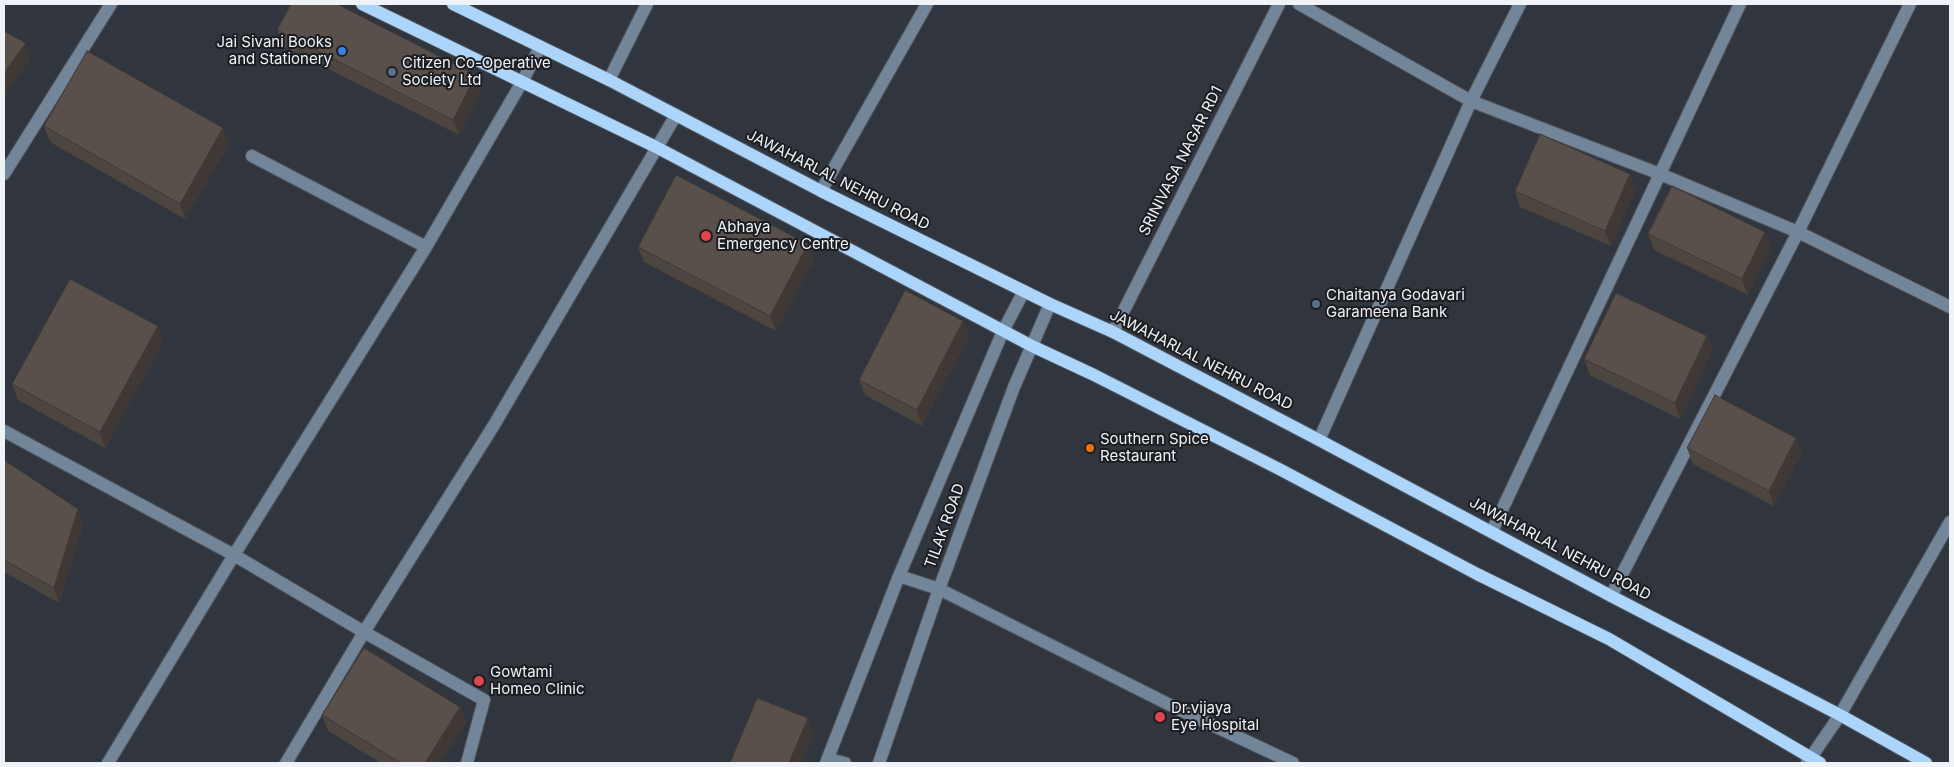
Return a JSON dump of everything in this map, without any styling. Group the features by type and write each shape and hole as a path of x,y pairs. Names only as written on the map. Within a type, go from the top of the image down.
{"main road":[{"path":"362,4 656,147 1032,346 1094,375 1281,470 1477,574 1609,639 1812,762"},
{"name":"JAWAHARLAL NEHRU ROAD","path":"453,4 676,114 821,191 1050,304 1113,332 1840,715 1926,763"}],"street":[{"path":"4,174 111,4"},
{"path":"609,80 647,4"},
{"path":"821,191 927,4"},
{"name":"SRINIVASA NAGAR RD1","path":"1113,332 1279,4"},
{"path":"1299,4 1471,101 1660,174 1798,232 1950,307"},
{"path":"1319,440 1471,101 1520,4"},
{"path":"1492,531 1740,4"},
{"path":"1611,596 1798,232 1910,4"},
{"path":"108,763 234,555 426,247 540,48"},
{"path":"286,763 364,632 494,425 676,114"},
{"path":"252,156 426,247"},
{"name":"TILAK ROAD","path":"827,761 898,576 1003,331 1024,291"},
{"name":"TILAK ROAD","path":"879,763 939,589 1014,387 1050,304"},
{"path":"4,431 234,555 484,700 467,763"},
{"path":"1812,762 1947,536 1950,522"},
{"path":"898,576 939,589 1293,763"},
{"path":"827,761 845,763"}],"building":[{"path":"291,4 337,4 476,75 453,120 277,30"},
{"path":"4,31 26,43 4,73"},
{"path":"87,51 223,128 180,204 44,126"},
{"path":"1540,134 1630,174 1605,231 1515,191"},
{"path":"676,175 808,244 770,316 638,247"},
{"path":"1672,186 1765,232 1742,279 1648,234"},
{"path":"70,279 158,326 100,432 12,384"},
{"path":"905,290 963,321 917,410 859,380"},
{"path":"1616,293 1707,336 1675,403 1584,359"},
{"path":"1715,395 1796,438 1769,491 1687,448"},
{"path":"4,460 78,509 54,588 4,560"},
{"path":"364,648 460,707 425,763 401,763 322,715"},
{"path":"757,698 808,718 789,763 730,763"}],"place":[{"name":"Jai Sivani Books and Stationery","path":"342,51"},
{"name":"Citizen Co-Operative Society Ltd","path":"392,72"},
{"name":"Abhaya Emergency Centre","path":"706,236"},
{"name":"Chaitanya Godavari Garameena Bank","path":"1316,304"},
{"name":"Southern Spice Restaurant","path":"1090,448"},
{"name":"Gowtami Homeo Clinic","path":"479,681"},
{"name":"Dr.vijaya Eye Hospital","path":"1160,717"}]}
